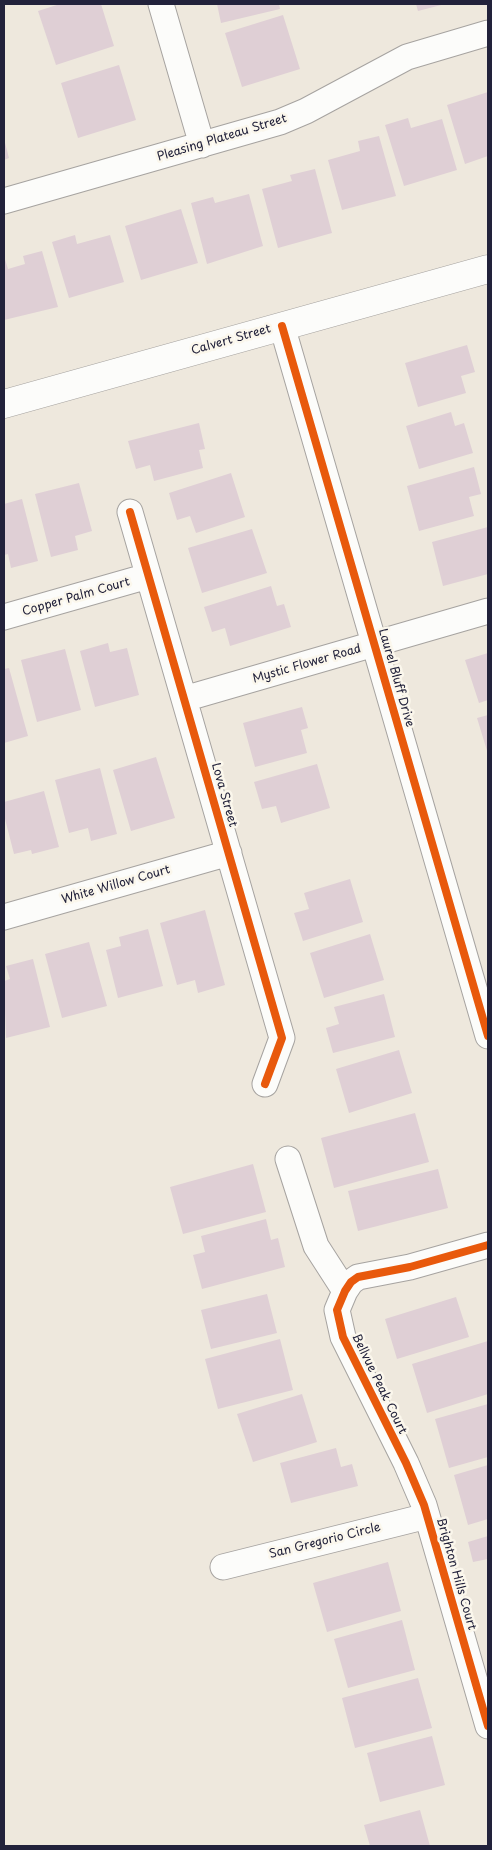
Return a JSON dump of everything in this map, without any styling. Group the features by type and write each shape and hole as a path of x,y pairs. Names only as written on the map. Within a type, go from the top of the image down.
{"street":[{"path":"161,4 202,145"},
{"name":"Pleasing Plateau Street","path":"4,201 280,122 306,111 407,57 488,33"},
{"name":"Calvert Street","path":"4,404 488,269"},
{"name":"Laurel Bluff Drive","path":"282,326 488,1036"},
{"name":"Lova Street","path":"130,512 282,1038 265,1084"},
{"name":"Copper Palm Court","path":"4,617 148,576"},
{"name":"Mystic Flower Road","path":"184,699 488,610"},
{"name":"White Willow Court","path":"4,917 229,854"},
{"path":"288,1159 316,1246 345,1291 351,1282 368,1274 410,1267 488,1245"},
{"name":"Bellvue Peak Court","path":"345,1291 337,1310 343,1337 406,1463 427,1516"},
{"name":"San Gregorio Circle","path":"222,1566 427,1516"},
{"name":"Brighton Hills Court","path":"427,1516 488,1726"}],"building":[{"path":"60,4 101,4 114,46 56,65 38,11"},
{"path":"217,4 279,4 280,9 221,23"},
{"path":"416,4 445,4 418,11"},
{"path":"283,15 300,69 242,87 225,33"},
{"path":"119,65 136,120 78,138 61,83"},
{"path":"488,92 488,156 465,164 447,105"},
{"path":"408,118 411,128 442,119 457,170 404,186 385,125"},
{"path":"379,136 396,196 342,210 328,160 360,151 358,141"},
{"path":"4,139 9,158 4,160"},
{"path":"315,169 332,233 278,248 262,189 292,181 290,175"},
{"path":"249,194 263,246 207,264 191,203 213,197 215,203"},
{"path":"181,209 198,263 141,280 125,226"},
{"path":"75,235 77,244 110,235 124,282 69,298 52,242"},
{"path":"42,251 58,307 4,320 4,256 8,269 25,264 23,256"},
{"path":"467,345 475,372 461,376 466,393 418,407 405,363"},
{"path":"451,412 455,426 464,423 473,453 419,469 406,426"},
{"path":"199,423 205,449 199,450 203,468 154,481 150,465 136,469 128,441"},
{"path":"474,467 481,494 469,497 474,516 419,531 407,486"},
{"path":"231,473 245,517 196,533 190,516 177,520 169,493"},
{"path":"79,483 92,531 75,536 78,550 51,557 35,494"},
{"path":"22,499 38,561 11,568 8,554 4,555 4,504"},
{"path":"488,527 488,574 443,586 432,542"},
{"path":"252,529 267,573 202,593 188,548"},
{"path":"271,586 277,606 284,604 291,627 230,646 225,628 212,632 204,607"},
{"path":"108,643 110,652 127,648 139,695 95,707 80,651"},
{"path":"65,649 81,710 37,722 21,660"},
{"path":"488,653 488,700 479,703 465,660"},
{"path":"9,668 28,736 4,743 4,669"},
{"path":"302,707 308,728 301,730 307,753 255,767 243,723"},
{"path":"488,715 488,754 477,718"},
{"path":"156,757 175,818 131,831 113,770"},
{"path":"317,764 330,808 281,823 276,806 262,809 254,782"},
{"path":"100,768 117,834 91,841 88,828 69,833 55,780"},
{"path":"44,791 59,847 32,854 31,850 14,854 4,815 4,802"},
{"path":"350,879 363,922 303,941 294,913 309,909 304,893"},
{"path":"205,910 225,985 198,993 195,980 177,985 160,923"},
{"path":"148,929 163,986 118,998 106,950 121,946 119,937"},
{"path":"370,934 384,980 324,998 310,953"},
{"path":"89,942 107,1006 62,1018 45,954"},
{"path":"33,959 50,1027 6,1038 4,981 10,979 6,966"},
{"path":"384,994 395,1037 333,1053 326,1028 339,1024 334,1007"},
{"path":"399,1050 412,1093 349,1113 336,1069"},
{"path":"415,1113 429,1162 334,1188 321,1138"},
{"path":"253,1164 266,1212 183,1234 170,1187"},
{"path":"438,1169 448,1208 358,1231 348,1191"},
{"path":"266,1219 271,1240 278,1238 285,1267 202,1289 193,1255 205,1252 201,1236"},
{"path":"267,1294 277,1333 211,1349 201,1310"},
{"path":"456,1297 469,1337 397,1359 385,1319"},
{"path":"280,1339 293,1390 218,1409 205,1359"},
{"path":"488,1341 488,1394 427,1413 412,1364"},
{"path":"302,1394 317,1442 253,1462 237,1414"},
{"path":"488,1404 488,1457 449,1468 435,1419"},
{"path":"336,1448 341,1467 352,1464 358,1486 291,1503 280,1463"},
{"path":"488,1465 488,1519 468,1525 454,1475"},
{"path":"488,1536 488,1559 473,1562 468,1542"},
{"path":"388,1562 401,1611 327,1632 313,1583"},
{"path":"402,1620 415,1670 348,1688 334,1639"},
{"path":"418,1678 432,1728 355,1748 342,1698"},
{"path":"432,1736 445,1785 380,1802 367,1753"},
{"path":"420,1810 430,1846 370,1846 364,1825"}],"cycle path":[{"path":"282,326 488,1036"},
{"path":"130,512 282,1038 265,1084"},
{"path":"488,1245 410,1267 358,1277 351,1282 345,1291 337,1310 343,1337 406,1463 424,1505 488,1726"}]}
